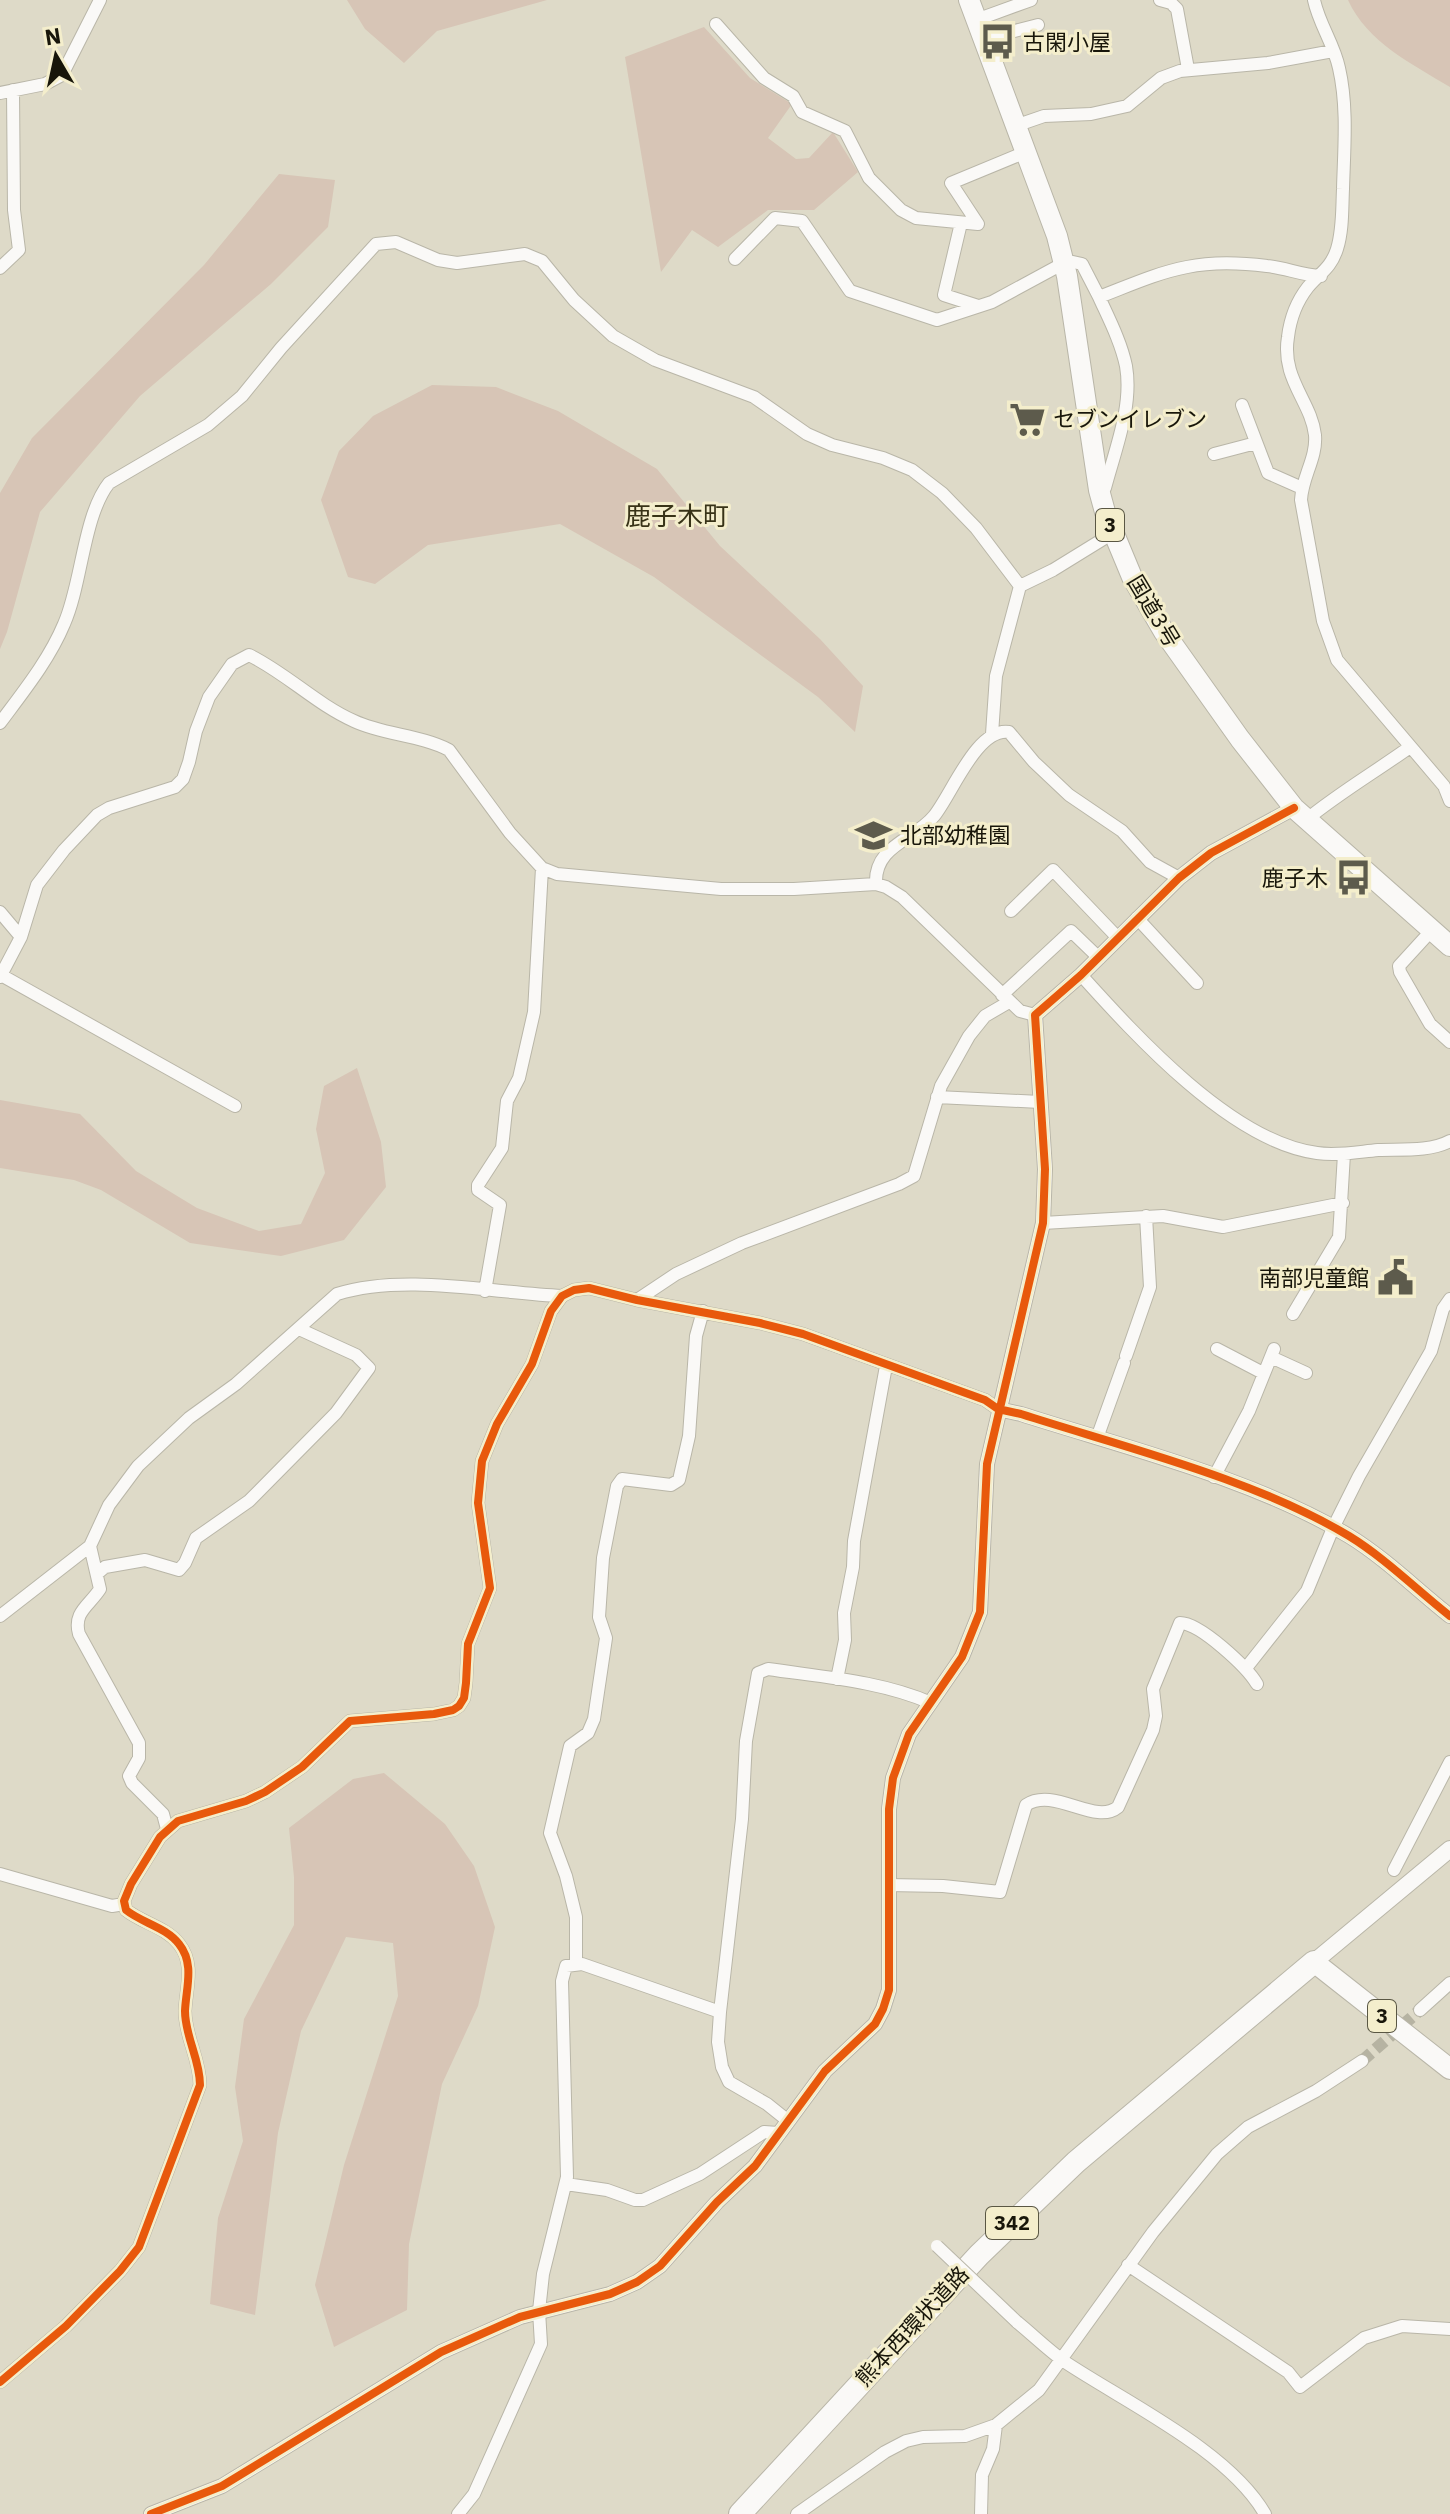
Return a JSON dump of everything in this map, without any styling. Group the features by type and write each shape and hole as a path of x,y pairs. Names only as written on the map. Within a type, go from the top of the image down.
{"highway":[{"name":"国道3号","path":"969,0 1050,214 1064,263 1099,490 1132,577 1164,632 1240,739 1300,814 1450,946"},
{"name":"3","path":"1314,1962 1450,2069"},
{"name":"熊本西環状道路","path":"740,2514 979,2255 1076,2162 1314,1962"}],"main road":[{"name":"342","path":"1314,1962 1450,1849"}],"street":[{"path":"0,268 19,250 6,92 45,84 62,75 100,0"},
{"path":"980,30 1031,0"},
{"path":"1314,0 1318,18 1339,67 1344,111 1341,230 1332,265 1309,286 1301,299 1291,319 1287,339 1291,377 1315,435 1312,462 1301,500 1327,638 1337,660 1410,747 1447,785 1450,801"},
{"path":"1168,1 1179,15 1188,69"},
{"path":"716,24 764,78 793,96 802,112 845,131 869,178 901,210 916,218 978,224 951,183 1026,152"},
{"path":"980,30 1038,25"},
{"path":"1015,126 1044,116 1091,114 1127,106 1161,78 1188,69 1268,63 1333,51"},
{"path":"735,259 775,218 802,221 850,291 937,320 992,302 1064,263 1082,264 1119,343 1128,390 1105,488 1099,490"},
{"path":"961,223 944,295 978,306"},
{"path":"0,723 46,659 65,623 101,493 109,483 208,425 242,396 281,348 376,244 396,242 438,260 457,263 525,254 542,261 574,300 613,336 655,360 754,397 807,434 832,445 883,458 912,470 942,493 976,528 1020,586"},
{"path":"1099,297 1189,266 1264,265 1301,275 1321,276"},
{"path":"1242,405 1268,473 1302,488"},
{"path":"1214,454 1256,443"},
{"path":"992,734 996,676 1020,586 1053,570 1113,533"},
{"path":"235,1106 1,976 21,937 37,885 64,850 97,815 109,808 175,787 183,779 209,697 232,664 249,655 271,666 353,721 449,750 510,833 542,868 572,877 721,889 876,884 902,897 1020,1011 1035,1015"},
{"path":"876,884 875,878 886,852 932,819 978,747 992,734 1009,732 1034,762 1069,795 1122,831 1150,862 1179,878"},
{"path":"1035,1015 1099,958 1179,878 1211,853 1300,814 1369,777 1410,747"},
{"path":"485,1291 500,1205 478,1190 478,1185 502,1148 507,1101 519,1078 534,1012 542,868"},
{"path":"1011,911 1053,870 1118,938"},
{"path":"0,912 21,937"},
{"path":"1137,918 1197,983"},
{"path":"637,1300 676,1274 742,1243 914,1176 941,1086 969,1036 985,1016 1071,931 1099,958"},
{"path":"1431,931 1399,966 1400,972 1430,1024 1450,1042"},
{"path":"1081,975 1143,1044 1246,1126 1315,1153 1344,1154 1443,1145 1450,1141"},
{"path":"151,2514 222,2486 441,2352 489,2329 539,2311 610,2294 637,2282 660,2266 717,2202 755,2166 825,2071 875,2024 889,1990 889,1809 893,1778 909,1734 962,1657 980,1612 987,1464 1043,1223 1045,1169 1035,1015"},
{"path":"937,1097 1040,1102"},
{"path":"1293,1314 1339,1237 1344,1154"},
{"path":"1043,1223 1163,1216 1223,1227 1343,1203"},
{"path":"1097,1438 1150,1287 1146,1216"},
{"path":"0,1616 90,1546 109,1505 138,1466 189,1418 236,1384 337,1294 394,1284 562,1296"},
{"path":"0,2382 66,2326 139,2247 200,2085 200,2068 190,2043 185,2011 189,1978 184,1952 169,1934 128,1913 124,1904 131,1884 167,1829 178,1821 246,1801 265,1792 302,1767 350,1721 434,1714 459,1706 464,1698 472,1628 490,1588 478,1503 482,1461 497,1424 532,1364 551,1311 562,1296 589,1288 803,1334 985,1400 998,1409 1214,1477 1279,1501 1352,1538 1450,1616"},
{"path":"1246,1668 1307,1591 1359,1476 1431,1351 1443,1309 1450,1299"},
{"path":"576,1963 578,1923 566,1876 550,1833 570,1746 588,1733 594,1719 606,1638 599,1613 608,1525 617,1486 622,1479 671,1485 679,1480 689,1436 696,1336 703,1311"},
{"path":"98,1573 105,1567 145,1560 179,1570 196,1538 249,1501 336,1413 369,1368 356,1355 299,1329"},
{"path":"1217,1349 1263,1373"},
{"path":"1214,1477 1249,1411 1273,1353 1306,1373"},
{"path":"837,1679 845,1640 844,1613 853,1567 854,1541 886,1366"},
{"path":"90,1546 100,1589 79,1614 76,1623 79,1634 139,1743 139,1758 129,1776 132,1783 163,1814 167,1829"},
{"path":"888,1885 943,1886 1000,1892 1026,1805 1033,1800 1057,1801 1102,1813 1112,1812 1118,1807 1153,1730 1156,1716 1153,1689 1180,1623 1187,1623 1202,1633 1246,1668 1257,1684"},
{"path":"787,2120 767,2104 729,2082 720,2056 720,2012 742,1819 746,1741 756,1677 768,1669 837,1679 912,1695 931,1703"},
{"path":"1394,1870 1450,1762"},
{"path":"0,1874 112,1906 124,1904"},
{"path":"458,2514 474,2494 541,2344 539,2311 546,2257 566,2184 562,1981 566,1966 576,1963 720,2012"},
{"path":"1420,2010 1450,1983"},
{"path":"797,2514 906,2441 923,2437 965,2436 996,2425 1039,2390 1128,2265 1187,2189 1227,2145 1248,2127 1316,2091 1362,2061"},
{"path":"566,2184 607,2190 643,2200 700,2174 764,2132 778,2133"},
{"path":"937,2246 1062,2360 1156,2418 1219,2464 1249,2490 1265,2514"},
{"path":"1128,2265 1288,2372 1300,2387 1364,2338 1402,2326 1450,2329"},
{"path":"981,2514 982,2475 993,2449 996,2425"}],"shaded area":[{"path":"347,0 547,0 437,31 404,63 365,29"},
{"path":"1348,0 1450,0 1450,87 1379,40 1356,15"},
{"path":"704,27 750,78 792,104 768,138 796,159 809,158 833,132 858,172 814,210 768,210 718,247 692,230 661,272 625,57"},
{"path":"279,174 335,180 328,227 271,284 140,396 40,512 0,649 0,493 32,438 204,265"},
{"path":"432,385 496,387 558,411 657,469 720,546 820,639 863,686 855,732 818,697 654,577 560,524 428,545 375,584 348,577 321,500 339,451 373,416"},
{"path":"357,1068 381,1142 386,1187 344,1240 281,1256 190,1243 101,1190 74,1180 0,1168 0,1100 80,1114 136,1171 197,1208 259,1231 301,1224 325,1173 316,1129 324,1086"},
{"path":"384,1773 445,1824 474,1866 495,1927 478,2006 442,2084 409,2244 407,2310 334,2347 315,2285 344,2165 398,1996 393,1943 346,1937 301,2031 278,2133 255,2315 210,2304 218,2218 243,2141 235,2087 244,2019 294,1925 294,1877 289,1828 353,1779"}],"tunnel":[{"path":"1362,2061 1420,2010"}],"cycle path":[{"path":"151,2514 222,2486 441,2352 520,2317 610,2294 637,2282 660,2266 717,2202 755,2166 825,2071 875,2024 889,1990 889,1809 893,1778 909,1734 962,1657 980,1612 987,1464 1043,1223 1045,1169 1035,1015 1081,975 1179,878 1211,853 1294,808"},
{"path":"0,2382 66,2326 139,2247 200,2085 186,2021 187,1960 174,1938 126,1910 124,1901 131,1884 160,1837 178,1821 246,1801 265,1792 302,1767 350,1721 434,1714 459,1706 464,1698 468,1644 490,1588 478,1503 482,1461 497,1424 532,1364 551,1311 562,1296 589,1288 803,1334 985,1400 998,1409 1231,1481 1312,1516 1349,1536 1450,1616"}],"place":[{"name":"古閑小屋","path":"997,42"},
{"name":"セブンイレブン","path":"1027,419"},
{"name":"北部幼稚園","path":"874,835"},
{"name":"鹿子木","path":"1354,878"},
{"name":"南部児童館","path":"1395,1278"}],"district":[{"name":"鹿子木町","path":"677,516"}]}
